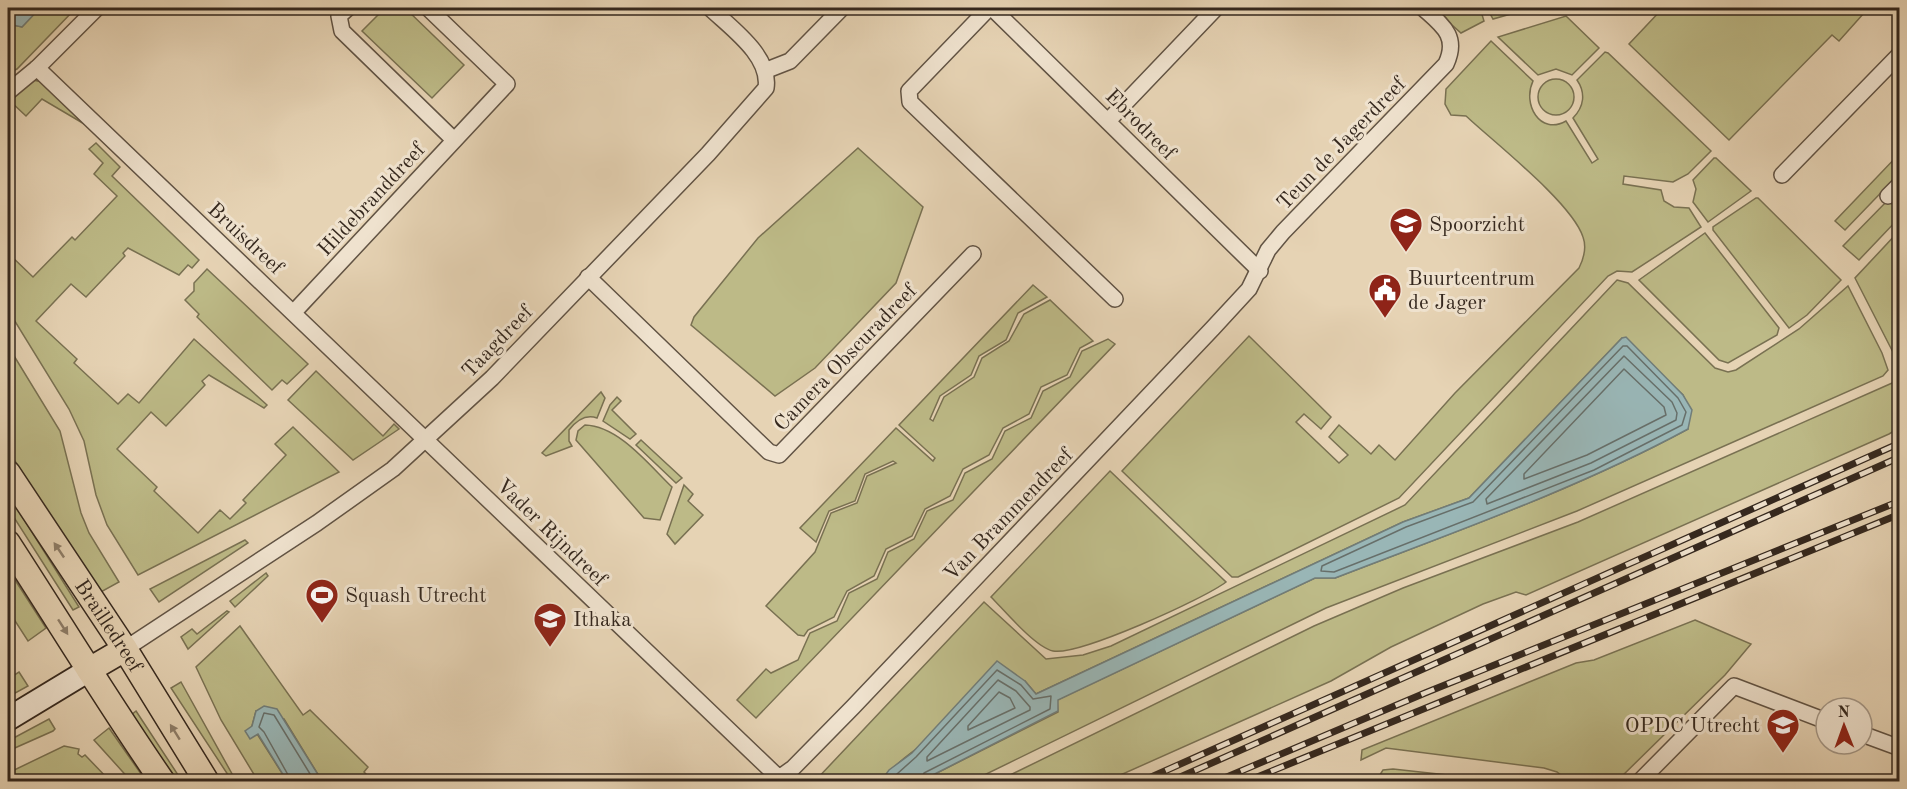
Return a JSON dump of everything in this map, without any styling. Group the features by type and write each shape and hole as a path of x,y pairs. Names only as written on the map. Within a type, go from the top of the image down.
{"main road":[{"name":"Brailledreef","path":"8,473 125,649 207,782"},
{"name":"Brailledreef","path":"8,543 113,709 163,782"},
{"path":"89,670 125,649"}],"street":[{"path":"8,92 37,68 97,8"},
{"name":"Hildebranddreef","path":"348,8 339,16 342,31 454,140"},
{"name":"Hildebranddreef","path":"294,312 507,84 428,8"},
{"path":"710,8 755,53 766,70 790,61 842,8"},
{"path":"990,8 909,91 910,102 1114,299"},
{"name":"Ebrodreef","path":"990,8 1260,271"},
{"path":"1108,121 1216,8"},
{"name":"Teun de Jagerdreef","path":"1260,271 1268,250 1283,232 1446,64 1452,45 1445,28 1423,8"},
{"path":"1782,175 1899,54"},
{"name":"Bruisdreef","path":"37,68 426,440"},
{"name":"Taagdreef","path":"125,649 317,523 393,469 426,440 492,378 708,154 766,88 766,70"},
{"path":"1888,196 1899,184"},
{"name":"Camera Obscuradreef","path":"588,277 769,452 779,455 973,254"},
{"name":"Van Brammendreef","path":"779,778 793,768 838,723 1072,478 1249,289 1260,271"},
{"name":"Vader Rijndreef","path":"426,440 779,778"},
{"path":"8,719 89,670"},
{"path":"1639,782 1734,687 1814,717"},
{"path":"1874,739 1899,748"}],"shaded area":[{"path":"40,8 76,8 17,69 8,73 8,24 22,27"},
{"path":"385,8 405,8 464,65 432,98 362,31"},
{"path":"1433,8 1480,8 1484,21 1461,33"},
{"path":"1487,8 1532,8 1493,19"},
{"path":"1663,8 1859,8 1864,13 1839,41 1832,35 1729,140 1629,44"},
{"path":"1566,16 1599,48 1572,75 1556,69 1538,75 1498,37"},
{"path":"1491,41 1533,81 1530,99 1536,115 1548,124 1557,125 1566,121 1592,163 1598,159 1573,118 1580,109 1583,95 1577,80 1605,52 1608,53 1711,151 1688,174 1673,182 1624,176 1623,184 1661,190 1664,201 1674,207 1689,208 1701,227 1632,272 1617,271 1608,276 1399,498 1238,577 1232,577 1122,471 1249,336 1331,417 1321,429 1304,414 1296,422 1339,463 1348,455 1329,437 1339,425 1371,454 1379,445 1395,460 1455,393 1579,268 1584,253 1583,237 1576,223 1564,208 1531,174 1466,116 1451,115 1445,104 1446,89"},
{"path":"1556,79 1569,84 1574,97 1569,110 1556,115 1543,110 1538,97 1543,84"},
{"path":"33,80 42,82 86,125 42,99 26,116 10,101"},
{"path":"96,143 120,167 112,176 199,260 192,268 188,265 179,275 128,248 123,253 125,256 86,297 71,284 36,321 77,359 74,363 118,404 128,394 139,403 194,339 267,405 264,408 209,375 202,381 205,385 166,426 151,412 117,449 157,487 154,491 198,533 220,510 230,519 246,503 243,500 286,455 275,444 293,427 339,472 138,575 107,525 96,495 84,441 69,409 8,310 8,253 33,277 72,237 75,240 117,196 94,174 103,163 89,149"},
{"path":"858,148 923,207 896,283 815,368 775,396 691,325 694,317 758,238"},
{"path":"1899,154 1899,174 1845,230 1835,221"},
{"path":"1714,158 1751,191 1708,222 1693,202 1696,189 1693,180"},
{"path":"1756,198 1841,280 1807,315 1789,328 1713,230 1713,227"},
{"path":"1888,200 1899,211 1899,218 1859,260 1843,246"},
{"path":"1899,231 1899,364 1855,278"},
{"path":"1705,233 1779,328 1777,335 1728,363 1719,360 1639,280"},
{"path":"207,269 308,364 287,384 282,380 272,390 197,317 199,314 185,300 194,291 194,283"},
{"path":"1617,280 1628,283 1715,368 1728,372 1736,370 1799,329 1848,286 1882,353 1888,370 1883,376 1577,511 1326,608 972,781 921,781 1058,712 1057,700 1315,578 1335,578 1514,509 1602,472 1688,429 1687,404 1683,395 1622,338 1469,498 1403,522 1036,694 1025,681 928,741 893,768 881,781 814,782 984,602 1046,659 1083,655 1111,646 1405,505"},
{"path":"1033,285 1047,297 1018,313 1006,340 979,356 971,375 940,396 930,419 933,421 944,397 974,377 982,358 1009,341 1024,314 1050,300 1093,341 1080,348 1067,375 1041,387 1029,414 1003,428 989,455 963,469 950,496 925,509 912,536 886,549 874,576 847,591 834,617 808,630 804,636 798,635 766,606 815,552 831,513 857,503 867,476 896,463 893,461 865,474 855,501 829,511 816,542 800,528 896,428 933,461 935,458 899,425"},
{"path":"1108,339 1115,344 756,718 737,700 766,669 771,673 798,660 810,633 837,621 849,593 877,579 888,552 914,539 927,511 953,500 965,473 992,459 1005,431 1031,418 1043,391 1070,377 1082,351"},
{"path":"8,346 60,431 81,513 89,533 119,582 99,593 8,450"},
{"path":"316,371 383,436 394,424 399,429 353,460 288,400"},
{"path":"1899,380 1899,428 1889,434 1526,595 1516,592 1483,604 1391,647 1331,681 1107,781 998,781 1314,626 1403,588 1578,522"},
{"path":"601,392 605,398 597,418 582,419 569,430 569,441 572,446 546,456 542,453"},
{"path":"617,397 621,401 612,410 636,434 630,439 603,421 610,405"},
{"path":"585,425 598,427 621,439 672,487 660,520 644,518 576,440 578,431"},
{"path":"641,440 682,478 676,483 636,445"},
{"path":"1110,471 1226,582 1193,601 1141,625 1087,645 1053,651 1029,636 991,597"},
{"path":"684,485 693,494 688,501 703,515 675,544 667,534"},
{"path":"8,494 79,607 73,610 8,508"},
{"path":"245,540 248,543 159,602 150,589"},
{"path":"8,569 46,628 28,641 8,610"},
{"path":"266,573 268,576 235,607 230,601"},
{"path":"227,611 229,612 188,649 181,637 192,629 197,634"},
{"path":"1695,620 1751,644 1725,675 1617,781 1568,781 1557,772 1544,768 1386,748 1361,760 1362,750 1576,663 1594,660"},
{"path":"240,626 303,715 310,710 368,767 364,772 373,781 322,781 284,719 256,711 252,726 287,781 258,781 221,720 196,667"},
{"path":"19,672 28,686 8,697 8,679"},
{"path":"181,682 236,781 232,781 171,688"},
{"path":"136,711 182,781 175,781 130,716"},
{"path":"49,719 55,729 53,731 8,751 8,741"},
{"path":"109,728 146,781 131,781 94,740"},
{"path":"64,746 79,749 78,754 82,757 85,755 110,781 8,781 8,773"},
{"path":"1393,769 1502,781 1376,781 1383,770"}],"water":[{"path":"8,8 40,8 22,27 8,24"},
{"path":"1626,337 1683,395 1692,410 1688,429 1602,472 1514,509 1335,578 1315,578 1058,700 1058,711 921,781 881,781 889,770 912,753 997,661 1025,681 1036,694 1403,522 1469,498 1622,338"},
{"path":"264,706 277,709 322,781 287,781 258,734 250,739 245,731 252,726 256,711"}],"railway":[{"path":"1140,782 1900,443"},
{"path":"1169,782 1900,457"},
{"path":"1215,782 1425,693 1900,501"},
{"path":"1245,782 1900,514"}],"place":[{"name":"Spoorzicht","path":"1406,253"},
{"name":"Buurtcentrum de Jager","path":"1385,319"},
{"name":"Squash Utrecht","path":"322,624"},
{"name":"Ithaka","path":"550,648"},
{"name":"OPDC Utrecht","path":"1783,754"}]}
